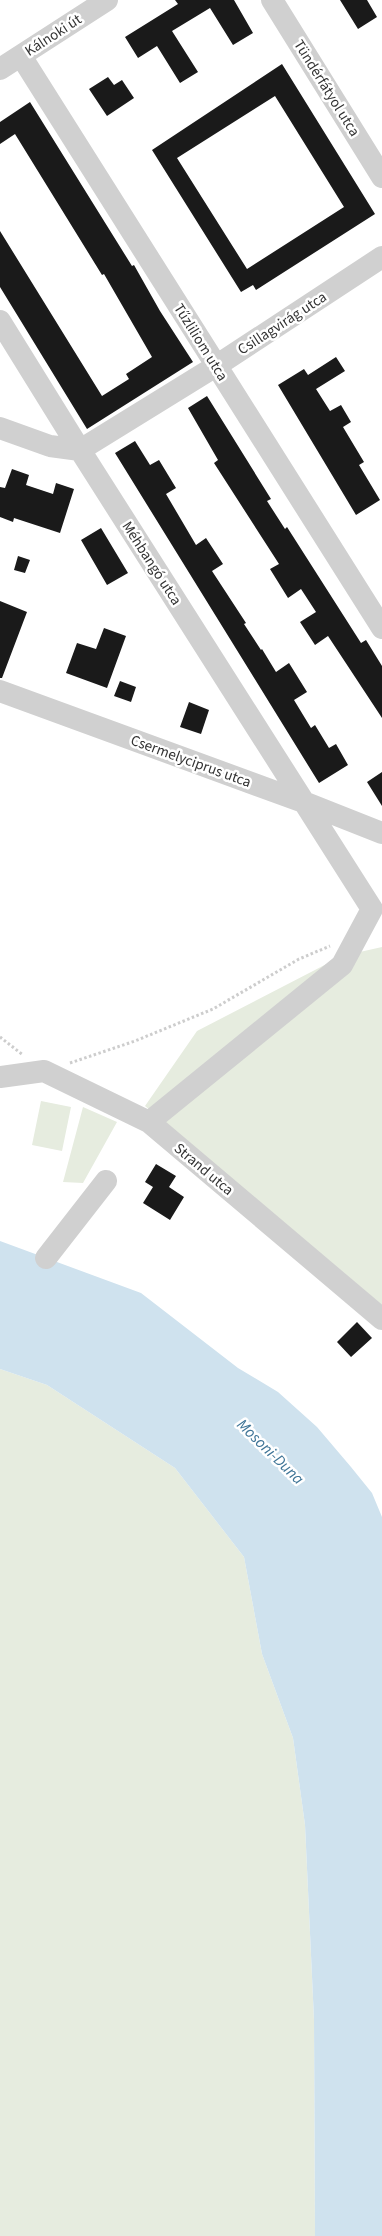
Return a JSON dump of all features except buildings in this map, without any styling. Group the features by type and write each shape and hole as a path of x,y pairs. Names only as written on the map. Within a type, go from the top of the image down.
{"street":[{"name":"Kálnoki út","path":"0,69 107,0"},
{"name":"Tündérfátyol utca","path":"272,0 382,177"},
{"name":"Tűzliliom utca","path":"21,56 382,628"},
{"name":"Csillagvirág utca","path":"80,450 216,366 382,257"},
{"name":"Méhbangó utca","path":"0,321 372,908 356,936"},
{"path":"0,428 50,446 80,450"},
{"name":"Csermelyciprus utca","path":"0,691 306,802 382,833"},
{"path":"149,1122 342,965 356,936"},
{"path":"0,1077 44,1071"},
{"name":"Strand utca","path":"44,1071 149,1122 382,1319"},
{"path":"46,1258 106,1181"}],"path":[{"path":"44,1071 135,1041 213,1009 299,959 356,936"}],"shaded area":[{"path":"382,947 382,1305 145,1106 197,1031 342,956"},
{"path":"41,1101 71,1107 62,1151 32,1145"},
{"path":"83,1107 117,1122 83,1183 63,1182"},
{"path":"0,1369 47,1385 175,1468 244,1557 262,1654 293,1738 305,1825 314,2020 315,2236 0,2236"}],"water":[{"name":"Mosoni-Duna","path":"0,1241 141,1293 238,1368 278,1392 317,1427 372,1493 382,1517 382,2236 315,2236 314,2020 305,1825 293,1738 262,1654 244,1557 175,1468 47,1385 0,1369"}]}
